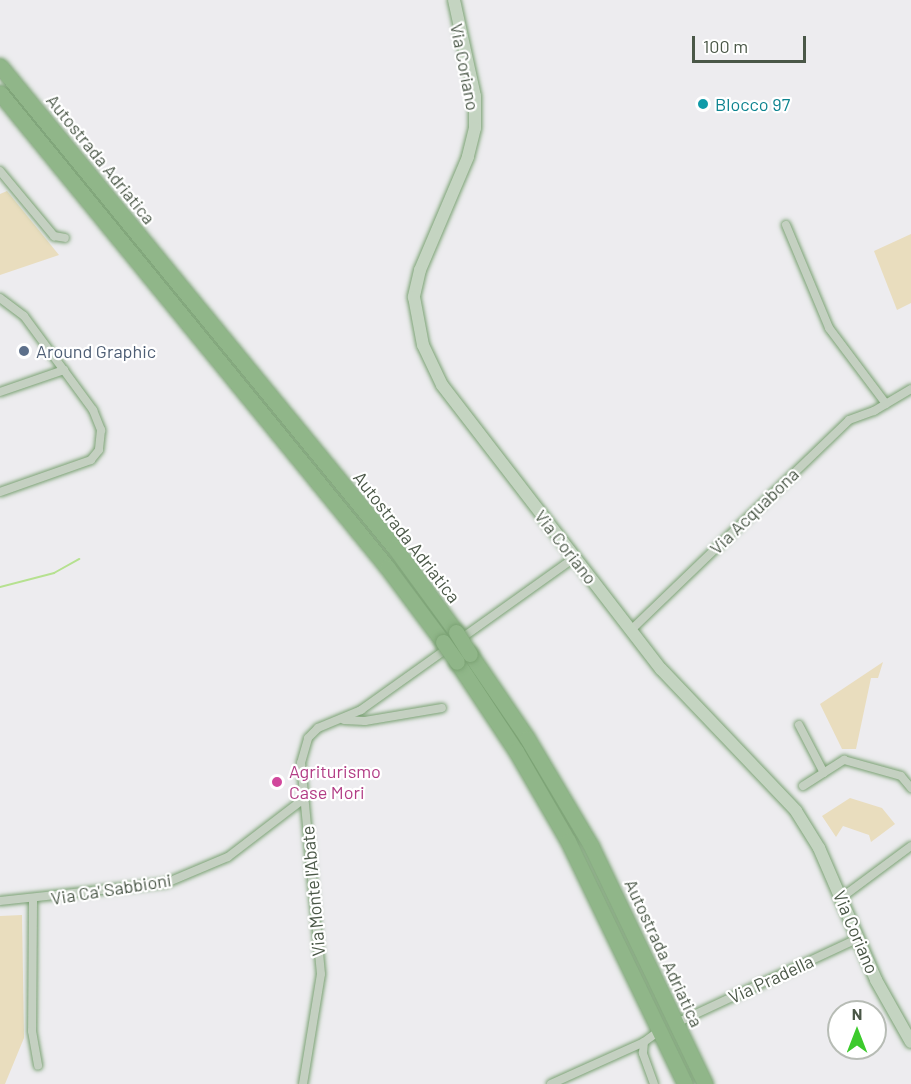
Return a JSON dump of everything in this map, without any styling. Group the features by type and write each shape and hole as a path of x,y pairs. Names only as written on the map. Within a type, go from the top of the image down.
{"highway":[{"name":"Autostrada Adriatica","path":"0,66 394,547 456,632 527,738 591,846 705,1084"},
{"name":"Autostrada Adriatica","path":"0,93 387,567 457,662 511,742 568,841 685,1084"}],"main road":[{"name":"Via Coriano","path":"454,0 475,96 475,128 468,157 420,270 414,297 416,320 442,385 630,631 698,711 796,811 819,848 876,980 911,1042"}],"street":[{"path":"0,171 54,236 64,238"},
{"path":"786,225 829,328 886,404"},
{"path":"0,298 24,316 64,370 93,410 101,437 99,450 91,460 0,492"},
{"path":"0,392 64,370"},
{"name":"Via Acquabona","path":"630,631 849,420 886,404 911,389"},
{"name":"Via Monte l'Abate","path":"303,1084 321,974 301,763 308,738 318,728 343,720 574,558"},
{"name":"Via Monte l'Abate","path":"343,720 365,721 442,708"},
{"path":"799,725 824,772"},
{"path":"803,786 844,760 901,776 911,788"},
{"name":"Via Ca' Sabbioni","path":"0,901 33,901 166,883 228,856 305,798"},
{"path":"841,898 911,846"},
{"path":"33,901 32,1031 38,1065"},
{"name":"Via Pradella","path":"683,1020 859,938"},
{"path":"551,1084 644,1042 655,1034"},
{"path":"644,1042 646,1067 654,1084"}],"shaded area":[{"path":"7,191 59,255 0,275 0,194"},
{"path":"911,234 911,303 897,310 874,251"},
{"path":"883,662 878,678 871,678 856,749 842,749 820,704"},
{"path":"850,798 882,808 895,824 871,842 869,835 843,826 836,837 822,816"},
{"path":"22,915 24,1038 5,1084 0,1084 0,916"}],"waterway":[{"path":"0,587 54,573 79,559"}],"place":[{"name":"Blocco 97","path":"703,104"},
{"name":"Around Graphic","path":"24,351"},
{"name":"Agriturismo Case Mori","path":"277,782"}]}
